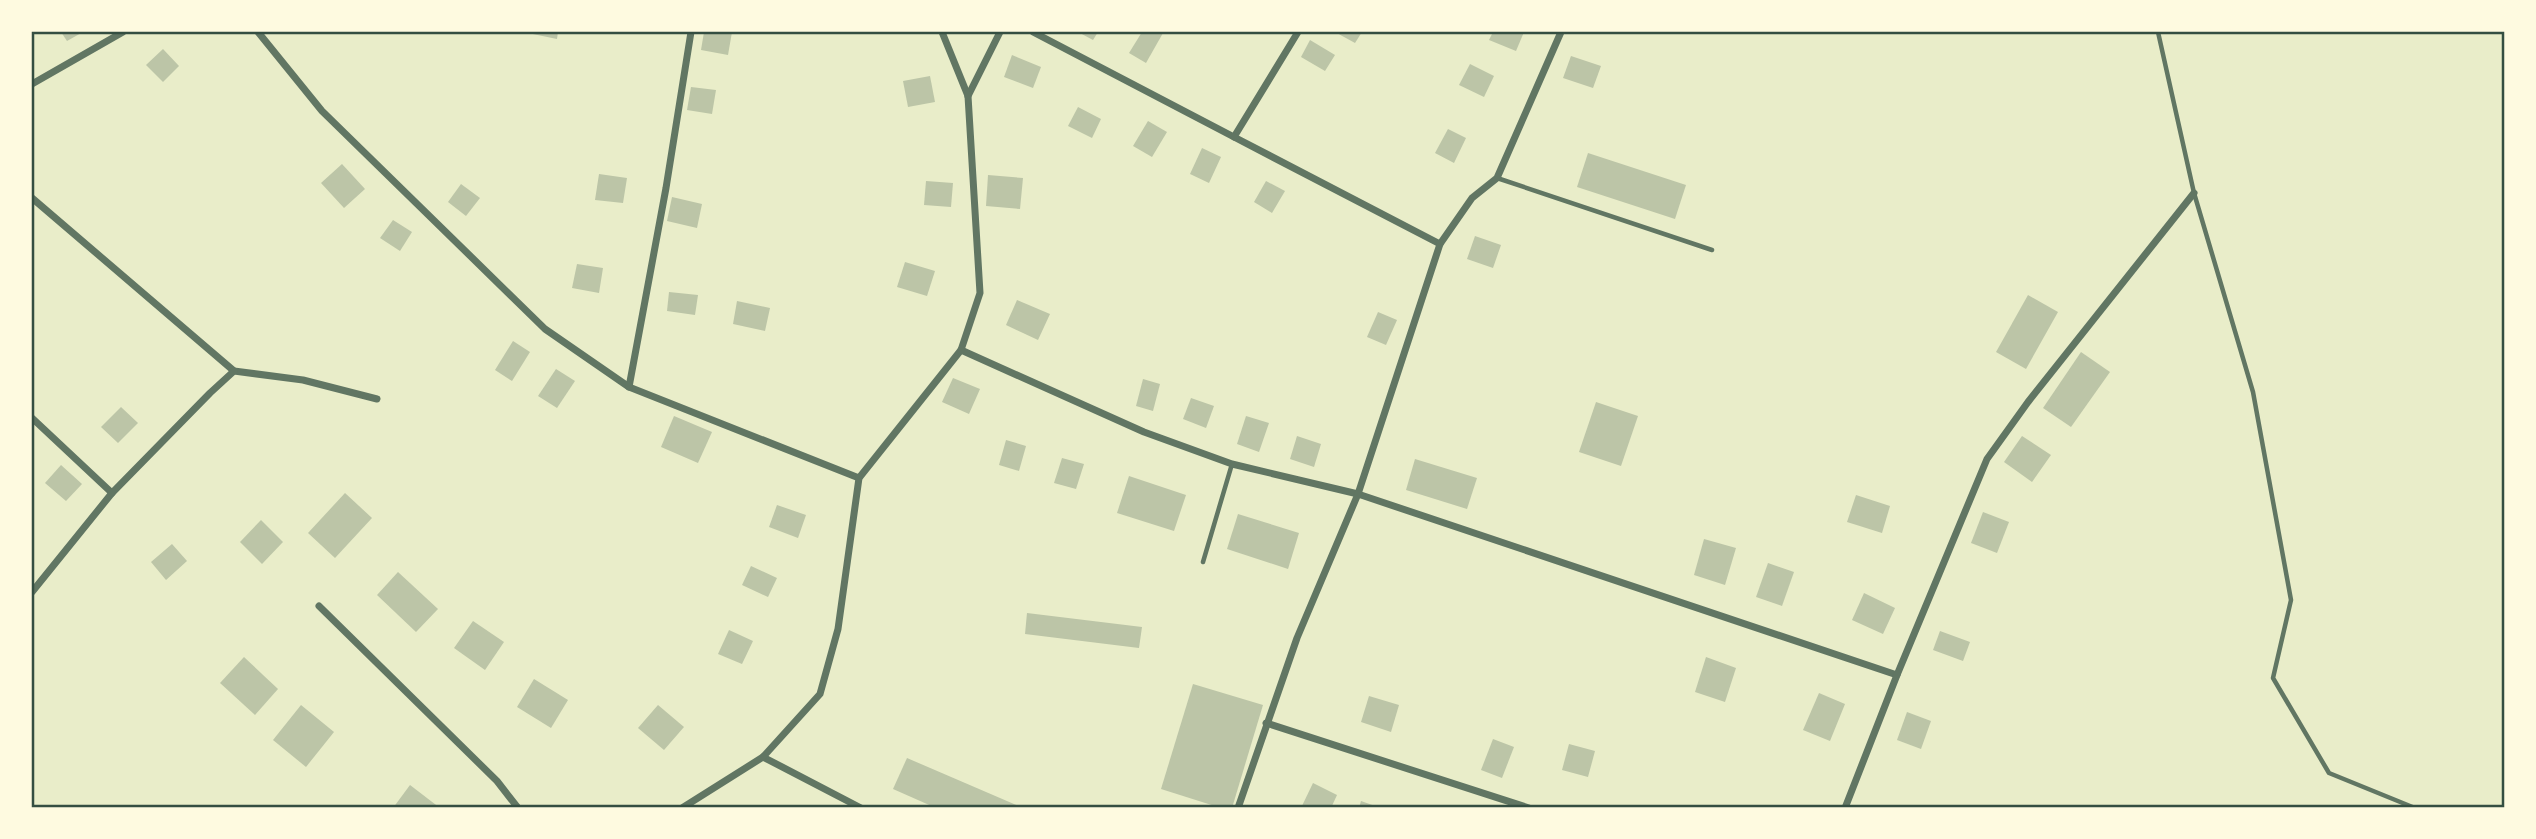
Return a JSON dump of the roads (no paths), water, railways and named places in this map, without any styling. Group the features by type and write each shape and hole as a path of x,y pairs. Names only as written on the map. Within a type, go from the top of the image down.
{"street":[{"path":"32,84 123,32"},
{"path":"258,32 322,111 545,329 629,387 859,478"},
{"path":"629,387 666,188 691,32"},
{"path":"681,807 763,757 820,694 838,629 859,478 961,350 980,293 977,208 970,155 968,96 943,32"},
{"path":"968,96 1000,32"},
{"path":"1033,32 1440,244"},
{"path":"1234,137 1298,32"},
{"path":"1238,807 1297,638 1358,494 1440,244 1472,198 1497,178 1560,32"},
{"path":"1846,807 1987,459 2028,402 2194,193"},
{"path":"32,198 234,371 303,380 377,399"},
{"path":"961,350 1144,432 1232,464 1358,494 1897,676"},
{"path":"32,592 112,493 234,371"},
{"path":"32,418 112,493"},
{"path":"319,606 497,781 518,807"},
{"path":"1266,723 1529,807"},
{"path":"763,757 861,807"}],"lane":[{"path":"2158,32 2194,193 2253,392 2291,600 2273,678 2329,774 2415,807"},
{"path":"1497,178 1712,250"},
{"path":"1203,562 1232,464"}]}
